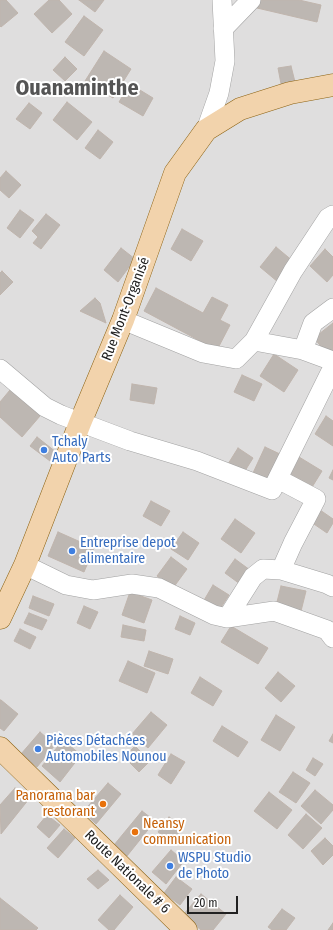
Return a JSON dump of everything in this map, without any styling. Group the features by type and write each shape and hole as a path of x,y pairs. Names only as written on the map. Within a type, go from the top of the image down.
{"main road":[{"name":"Rue Mont-Organisé","path":"0,618 24,565 80,423 123,320 175,173 206,130 240,109 290,93 333,85"},
{"name":"Route Nationale # 6","path":"0,748 186,930"}],"street":[{"path":"206,130 219,93 225,62 222,0"},
{"path":"223,29 251,0"},
{"path":"123,320 203,352 236,359 254,341 293,271 328,218 333,215"},
{"path":"303,350 313,323 333,308"},
{"path":"254,341 303,350 333,361"},
{"path":"275,484 333,367"},
{"path":"0,369 45,407 80,423 130,441 275,484 316,499 281,570"},
{"path":"24,565 66,585 93,590 132,584 159,588 214,615 227,618 274,611 327,630 333,638"},
{"path":"227,618 253,577 263,569 281,570 328,584 333,587"}],"shaded area":[{"path":"0,0 333,0 333,930 0,930"}],"building":[{"path":"0,0 6,0 18,13 1,27 0,26"},
{"path":"49,0 59,0 72,14 52,33 34,14"},
{"path":"79,0 104,0 95,12"},
{"path":"259,0 299,0 321,5 317,22 257,8"},
{"path":"84,16 103,30 84,56 65,42"},
{"path":"104,51 131,69 113,98 85,81"},
{"path":"65,57 77,69 65,81 53,70"},
{"path":"291,66 296,86 282,89 278,68"},
{"path":"130,84 153,98 143,116 119,102"},
{"path":"67,102 92,122 77,140 53,120"},
{"path":"29,103 42,113 30,129 16,119"},
{"path":"98,130 113,142 100,159 85,148"},
{"path":"6,171 21,185 9,198 0,190 0,178"},
{"path":"20,210 34,220 20,238 7,228"},
{"path":"46,214 60,225 41,249 33,243 38,237 32,231"},
{"path":"182,229 203,241 191,261 171,249"},
{"path":"276,247 294,262 278,282 260,267"},
{"path":"121,248 135,259 118,282 104,270"},
{"path":"325,249 333,257 333,275 327,282 310,266"},
{"path":"2,271 13,282 0,295 0,273"},
{"path":"156,288 203,313 212,297 228,305 220,320 230,325 217,350 144,311"},
{"path":"95,298 100,303 106,323 80,311"},
{"path":"333,323 333,353 329,356 314,338"},
{"path":"274,354 298,370 284,392 260,376"},
{"path":"242,375 262,384 254,401 234,392"},
{"path":"132,384 157,388 154,404 130,400"},
{"path":"10,390 40,416 22,437 0,417 0,402"},
{"path":"326,416 333,421 333,446 315,434"},
{"path":"37,437 56,452 50,461 30,446"},
{"path":"265,447 282,455 270,481 253,473"},
{"path":"238,448 253,458 243,474 228,464"},
{"path":"299,457 322,471 309,492 286,478"},
{"path":"333,470 333,480 329,478"},
{"path":"151,501 170,511 161,526 143,516"},
{"path":"320,510 333,519 333,523 327,533 311,522"},
{"path":"235,519 255,533 241,553 221,539"},
{"path":"58,532 94,548 84,572 48,556"},
{"path":"183,532 199,543 188,560 171,549"},
{"path":"171,557 187,569 173,588 157,576"},
{"path":"235,559 250,570 240,584 225,573"},
{"path":"213,585 229,595 218,612 203,602"},
{"path":"281,586 306,591 301,611 276,606"},
{"path":"130,592 152,600 144,623 122,615"},
{"path":"33,596 54,604 49,616 29,608"},
{"path":"84,606 98,612 90,629 77,623"},
{"path":"29,613 47,620 42,630 24,623"},
{"path":"180,616 195,623 190,635 175,629"},
{"path":"123,625 146,630 144,641 121,637"},
{"path":"231,626 268,648 258,664 221,642"},
{"path":"20,629 36,637 30,649 14,641"},
{"path":"149,651 173,659 168,674 144,666"},
{"path":"128,661 155,673 147,693 119,681"},
{"path":"278,672 295,686 281,702 265,688"},
{"path":"200,677 222,691 213,706 191,693"},
{"path":"0,700 18,714 4,731 0,728"},
{"path":"151,712 167,725 148,748 132,734"},
{"path":"276,715 295,727 280,751 261,740"},
{"path":"222,726 248,742 238,757 213,741"},
{"path":"40,732 55,745 37,767 21,754"},
{"path":"333,734 333,743 329,741"},
{"path":"63,740 81,755 60,782 42,766"},
{"path":"135,746 150,761 139,772 124,757"},
{"path":"171,754 185,762 171,784 158,775"},
{"path":"313,758 323,764 315,776 306,770"},
{"path":"293,772 310,783 296,803 279,792"},
{"path":"108,783 121,794 96,824 83,812"},
{"path":"15,788 29,799 1,834 0,805"},
{"path":"315,790 333,805 333,810 321,824 301,806"},
{"path":"269,792 292,810 277,829 254,811"},
{"path":"142,811 155,821 127,856 114,845"},
{"path":"306,814 322,828 303,849 288,835"},
{"path":"47,815 60,825 49,838 37,827"},
{"path":"169,817 183,827 172,842 158,832"},
{"path":"64,829 75,838 58,858 47,848"},
{"path":"325,838 333,846 333,855 323,865 311,851"},
{"path":"171,850 184,861 166,884 152,872"},
{"path":"98,870 109,880 98,889 87,879"},
{"path":"176,877 192,889 180,905 164,893"},
{"path":"201,894 226,914 213,930 201,930 183,915"},
{"path":"120,895 133,907 114,930 109,930 98,920"},
{"path":"0,898 38,928 36,930 0,930"},
{"path":"282,909 295,918 286,930 272,930 268,927"},
{"path":"333,923 333,930 328,930"}],"place":[{"name":"Tchaly Auto Parts","path":"44,450"},
{"name":"Entreprise depot alimentaire","path":"72,551"},
{"name":"Pièces Détachées Automobiles Nounou","path":"38,749"},
{"name":"Panorama bar restorant","path":"103,804"},
{"name":"Neansy communication","path":"135,832"},
{"name":"WSPU Studio de Photo","path":"170,866"}],"district":[{"name":"Ouanaminthe","path":"77,89"}]}
